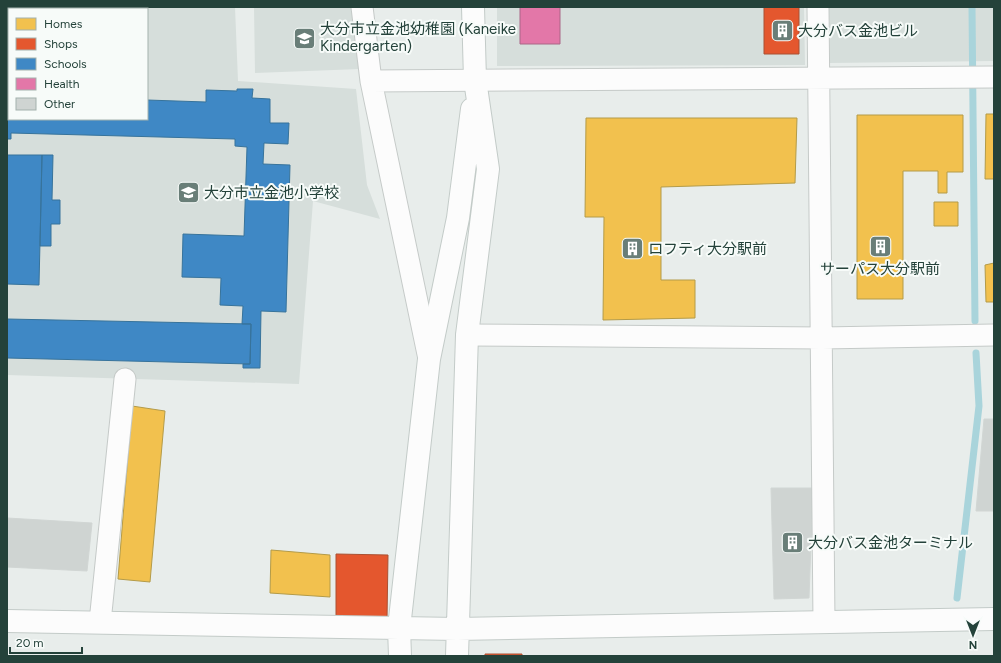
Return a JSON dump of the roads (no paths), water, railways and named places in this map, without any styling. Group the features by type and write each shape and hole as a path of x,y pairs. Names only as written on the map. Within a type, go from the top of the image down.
{"street":[{"path":"362,7 371,81 429,359"},
{"path":"457,656 467,335 488,169 475,80 473,7"},
{"path":"818,7 824,622"},
{"path":"371,81 994,77"},
{"path":"400,656 399,628 429,359 458,218 475,80"},
{"path":"467,335 822,338 994,335"},
{"path":"100,622 125,379"},
{"path":"7,621 457,629 994,619"}],"waterway":[{"path":"972,7 975,321"},
{"path":"957,598 979,406 976,353"}],"place":[{"name":"大分バス金池ビル","path":"782,31"},
{"name":"大分市立金池幼稚園 (Kaneike Kindergarten)","path":"305,38"},
{"name":"大分市立金池小学校","path":"189,193"},
{"name":"サーパス大分駅前","path":"880,246"},
{"name":"ロフティ大分駅前","path":"632,249"},
{"name":"大分バス金池ターミナル","path":"792,543"}]}
